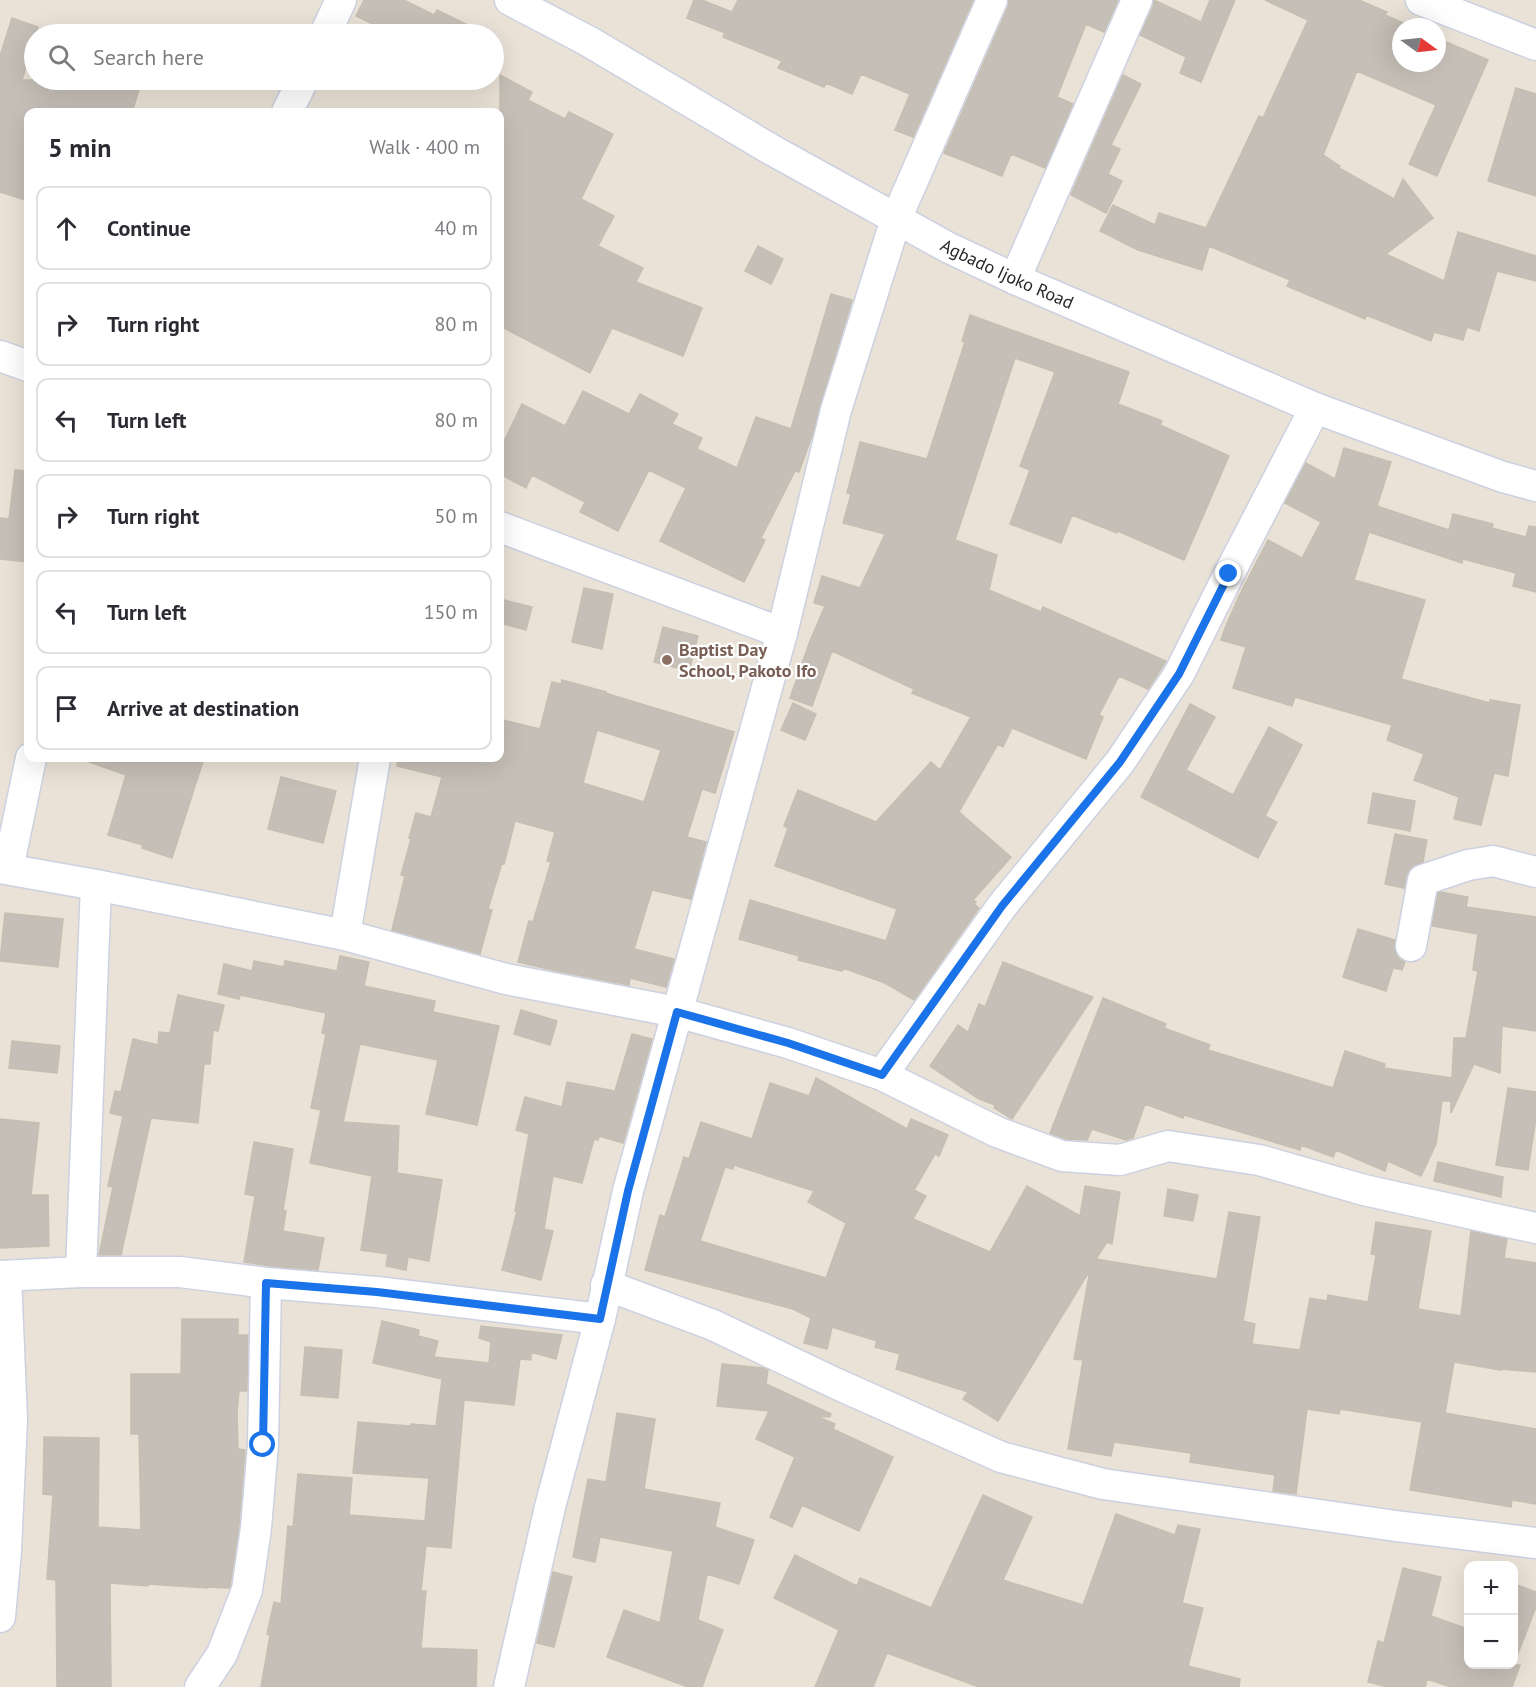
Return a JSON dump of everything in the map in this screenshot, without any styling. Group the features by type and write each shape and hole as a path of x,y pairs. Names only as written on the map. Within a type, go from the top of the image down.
{"street":[{"path":"330,24 341,0"},
{"name":"Agbado Ijoko Road","path":"510,0 588,41 772,150 949,248 1015,279 1315,408 1503,477 1536,486"},
{"path":"512,1686 550,1507 600,1319 628,1191 782,633 836,410 896,219 992,0"},
{"path":"1015,279 1137,0"},
{"path":"1421,0 1536,45"},
{"path":"289,108 298,90"},
{"path":"0,356 24,365"},
{"path":"882,1075 1002,906 1120,762 1179,674 1315,408"},
{"path":"504,529 782,633"},
{"path":"30,762 4,868 345,935 506,979 677,1012 788,1043 882,1075 997,1132 1062,1156 1120,1160 1168,1146 1259,1160 1364,1190 1536,1228"},
{"path":"345,935 374,762"},
{"path":"1411,946 1423,880 1468,865 1494,861 1536,872"},
{"path":"81,1272 96,885"},
{"path":"0,1617 6,1551 12,1420 3,1276 81,1272 180,1272 266,1283 377,1292 600,1319"},
{"path":"200,1687 222,1654 247,1590 256,1528 263,1445 266,1283"},
{"path":"606,1285 713,1325 837,1384 1001,1457 1102,1484 1396,1526 1536,1543"}],"building":[{"path":"364,0 404,0 434,15 437,10 466,24 372,24 356,16"},
{"path":"694,0 702,0 732,12 738,0 973,0 913,137 895,130 910,94 861,74 852,94 826,83 824,87 778,68 782,61 723,37 725,33 687,18"},
{"path":"1009,0 1118,0 1104,32 1086,24 1057,97 1073,104 1045,168 1011,154 1002,176 944,153 1008,7"},
{"path":"1154,0 1201,22 1210,0 1235,0 1201,82 1180,73 1186,57 1140,35"},
{"path":"1265,0 1359,0 1387,12 1385,15 1392,18 1392,72 1446,72 1446,42 1488,60 1437,176 1409,164 1436,105 1357,71 1323,155 1340,166 1339,168 1394,199 1403,179 1433,218 1386,254 1444,281 1458,232 1536,256 1536,281 1497,271 1479,331 1467,327 1463,340 1434,332 1431,341 1366,315 1365,319 1287,286 1290,280 1209,246 1202,270 1138,250 1100,231 1113,205 1155,225 1159,213 1206,228 1259,116 1263,118 1308,20"},
{"path":"12,18 29,24 24,24 22,80 24,80 24,90 139,90 133,108 24,108 24,200 0,192 0,56"},
{"path":"1123,75 1141,84 1111,145 1120,149 1108,174 1122,181 1106,213 1071,195"},
{"path":"504,77 532,92 528,100 565,119 569,112 613,134 581,199 614,216 598,246 643,268 636,282 702,308 683,356 612,328 590,373 504,328 504,108 500,108 500,90 504,90"},
{"path":"1516,88 1536,94 1536,196 1488,181"},
{"path":"758,246 783,259 771,284 745,271"},
{"path":"831,294 852,300 813,433 799,472 795,471 761,538 765,540 744,582 660,541 686,488 649,470 618,531 580,512 585,502 532,475 526,488 504,476 504,442 522,404 565,426 583,391 629,414 640,394 678,414 672,424 702,438 697,449 737,468 756,417 791,429"},
{"path":"970,315 1129,372 1118,404 1162,421 1160,425 1229,456 1184,560 1118,531 1117,533 1072,515 1061,543 1010,524 1030,470 1020,466 1055,372 1015,358 955,540 997,555 989,590 1041,612 1043,607 1166,661 1148,689 1119,676 1099,715 1103,717 1086,759 1012,728 1003,747 998,744 959,812 1011,857 973,900 979,908 914,1000 885,983 843,968 842,971 798,960 799,956 739,939 750,900 886,941 897,909 775,866 788,828 784,826 798,790 876,822 931,762 940,770 971,717 912,693 914,689 832,651 812,706 790,698 825,606 814,603 822,576 860,588 885,534 843,523 851,494 847,493 860,442 927,459 965,342 962,341"},
{"path":"1344,448 1391,462 1377,506 1449,530 1453,514 1493,524 1492,528 1526,537 1529,526 1536,527 1536,592 1513,586 1516,573 1463,559 1462,563 1369,532 1354,580 1425,600 1401,679 1490,703 1490,700 1520,705 1508,776 1494,773 1481,825 1454,819 1459,797 1414,780 1424,754 1387,740 1392,725 1295,697 1292,706 1233,688 1246,647 1221,640 1239,596 1268,540 1302,558 1321,522 1285,503 1306,463 1335,479"},
{"path":"15,470 24,471 24,562 0,559 0,518 9,519"},
{"path":"584,588 613,594 602,649 572,642"},
{"path":"504,600 532,607 526,630 504,624"},
{"path":"663,627 698,636 689,671 654,662"},
{"path":"562,680 606,692 734,732 715,793 702,789 687,837 706,842 691,899 652,890 634,949 674,959 666,987 630,978 629,985 518,962 529,921 533,922 551,862 547,861 555,832 515,821 504,864 502,863 488,909 492,910 480,954 392,930 405,876 401,875 416,813 431,817 442,777 397,766 398,762 504,762 504,720 540,729 552,682 561,684","holes":["597,730 661,750 644,802 583,783"]},
{"path":"793,703 816,714 805,740 781,730"},
{"path":"1190,704 1215,717 1186,770 1233,795 1269,727 1302,745 1265,816 1277,822 1258,858 1141,797"},
{"path":"90,762 203,762 172,858 142,848 143,845 108,835 126,775"},
{"path":"281,777 336,791 323,843 268,829"},
{"path":"1373,793 1415,801 1410,831 1368,823"},
{"path":"1395,834 1427,840 1423,862 1410,869 1404,888 1385,884"},
{"path":"1438,893 1468,897 1466,907 1536,917 1536,1031 1502,1026 1500,1073 1474,1064 1451,1113 1451,1101 1442,1101 1436,1144 1421,1176 1388,1161 1385,1171 1336,1150 1333,1157 1301,1145 1300,1150 1184,1115 1183,1118 1145,1104 1133,1138 1126,1140 1092,1129 1087,1140 1066,1139 1050,1133 1103,998 1166,1024 1164,1028 1210,1045 1208,1050 1333,1088 1345,1051 1385,1064 1384,1068 1452,1078 1454,1038 1466,1038 1478,971 1473,970 1478,934 1432,926"},
{"path":"5,913 63,919 58,967 0,961"},
{"path":"1358,929 1395,940 1395,952 1399,959 1405,962 1402,970 1393,968 1386,991 1343,977"},
{"path":"340,956 369,962 364,986 435,1001 433,1012 499,1026 477,1125 426,1114 438,1060 360,1044 343,1122 399,1126 397,1173 442,1180 429,1261 408,1257 406,1270 386,1266 388,1254 361,1250 372,1176 310,1163 321,1110 311,1108 326,1034 322,1033 326,1013 240,995 239,999 218,994 224,964 252,971 254,961 284,967 285,961 337,971"},
{"path":"1003,962 1093,997 1012,1119 994,1108 995,1105 979,1099 930,1066 958,1025 968,1032 979,1004 985,1007"},
{"path":"178,995 224,1005 218,1031 213,1030 210,1064 204,1064 198,1123 151,1118 121,1255 99,1255 113,1187 108,1186 123,1116 110,1113 115,1091 121,1092 133,1039 158,1045 159,1032 170,1033"},
{"path":"521,1010 557,1021 550,1045 514,1034"},
{"path":"632,1034 652,1039 623,1143 599,1136 598,1140 594,1139 582,1183 553,1176 544,1229 553,1231 541,1280 502,1270 517,1211 515,1211 529,1134 516,1130 525,1097 562,1107 567,1082 615,1091"},
{"path":"12,1041 60,1046 57,1073 9,1068"},
{"path":"816,1078 907,1129 911,1119 948,1135 939,1156 935,1154 914,1190 926,1196 913,1219 990,1252 1027,1186 1080,1216 1085,1186 1120,1192 1112,1244 1107,1242 1096,1259 1217,1279 1229,1212 1260,1217 1243,1321 1255,1324 1252,1344 1300,1350 1310,1298 1327,1301 1328,1295 1368,1302 1376,1255 1371,1254 1376,1222 1431,1231 1418,1309 1461,1316 1471,1231 1507,1239 1504,1258 1536,1263 1536,1372 1501,1370 1454,1362 1445,1413 1536,1429 1536,1504 1512,1500 1511,1507 1410,1490 1422,1422 1340,1409 1339,1414 1307,1409 1296,1494 1273,1491 1275,1475 1190,1462 1191,1453 1114,1442 1111,1456 1068,1449 1083,1360 1074,1359 1090,1270 998,1421 963,1399 968,1392 896,1369 900,1354 875,1347 877,1341 832,1327 827,1349 804,1343 811,1318 793,1309 645,1270 660,1215 665,1217 684,1157 689,1159 701,1122 752,1139 770,1083 809,1096","holes":["734,1165 814,1191 808,1202 846,1223 826,1278 700,1241 725,1167 733,1169"]},
{"path":"1508,1088 1536,1092 1536,1118 1528,1170 1496,1165"},
{"path":"0,1119 39,1123 31,1195 48,1195 49,1246 0,1248"},
{"path":"254,1142 293,1149 283,1210 286,1211 283,1231 324,1238 318,1270 244,1262 255,1196 245,1194"},
{"path":"1438,1162 1503,1177 1501,1197 1434,1181"},
{"path":"1168,1189 1198,1195 1193,1221 1164,1216"},
{"path":"182,1319 238,1319 238,1335 248,1335 247,1391 239,1391 237,1412 238,1449 245,1450 239,1526 230,1586 229,1588 207,1588 110,1583 111,1687 57,1687 56,1580 47,1579 53,1495 43,1494 44,1437 99,1438 98,1527 141,1530 139,1434 131,1434 131,1374 181,1374"},
{"path":"382,1321 419,1330 418,1336 438,1341 434,1357 489,1363 491,1342 479,1338 481,1326 562,1335 556,1359 531,1352 531,1360 520,1359 514,1405 464,1400 451,1548 426,1546 421,1591 426,1591 421,1648 477,1650 476,1687 261,1687 270,1635 267,1634 274,1602 281,1604 288,1526 293,1527 298,1474 352,1478 349,1515 425,1521 429,1478 353,1473 358,1422 436,1426 442,1379 373,1363"},
{"path":"305,1347 342,1350 338,1398 301,1395"},
{"path":"722,1364 768,1370 766,1384 831,1414 830,1417 816,1416 835,1424 833,1429 893,1457 859,1531 802,1505 792,1527 770,1517 795,1457 756,1439 769,1411 717,1406"},
{"path":"617,1413 655,1419 644,1489 720,1503 715,1527 754,1540 739,1584 707,1574 698,1620 723,1630 702,1687 688,1687 607,1657 624,1610 660,1623 673,1551 600,1537 595,1562 573,1557 588,1479 606,1482"},
{"path":"983,1495 1032,1517 1003,1580 1083,1605 1116,1514 1175,1535 1178,1525 1200,1529 1182,1603 1203,1608 1188,1666 1240,1679 1239,1687 979,1687 887,1653 873,1687 815,1687 839,1630 774,1598 795,1555 857,1586 860,1578 931,1608"},
{"path":"1403,1568 1441,1577 1431,1616 1464,1628 1464,1669 1518,1669 1520,1665 1512,1687 1451,1687 1427,1679 1425,1687 1388,1687 1368,1682 1378,1641 1384,1643"},
{"path":"553,1572 572,1577 554,1647 537,1643"},
{"path":"1518,1585 1536,1592 1536,1607 1518,1653"}],"place":[{"name":"Baptist Day School, Pakoto Ifo","path":"667,660"}],"route":[{"path":"263,1445 266,1283 377,1292 600,1319 628,1191 677,1012 788,1043 882,1075 1002,906 1120,762 1179,674 1229,574"}]}
